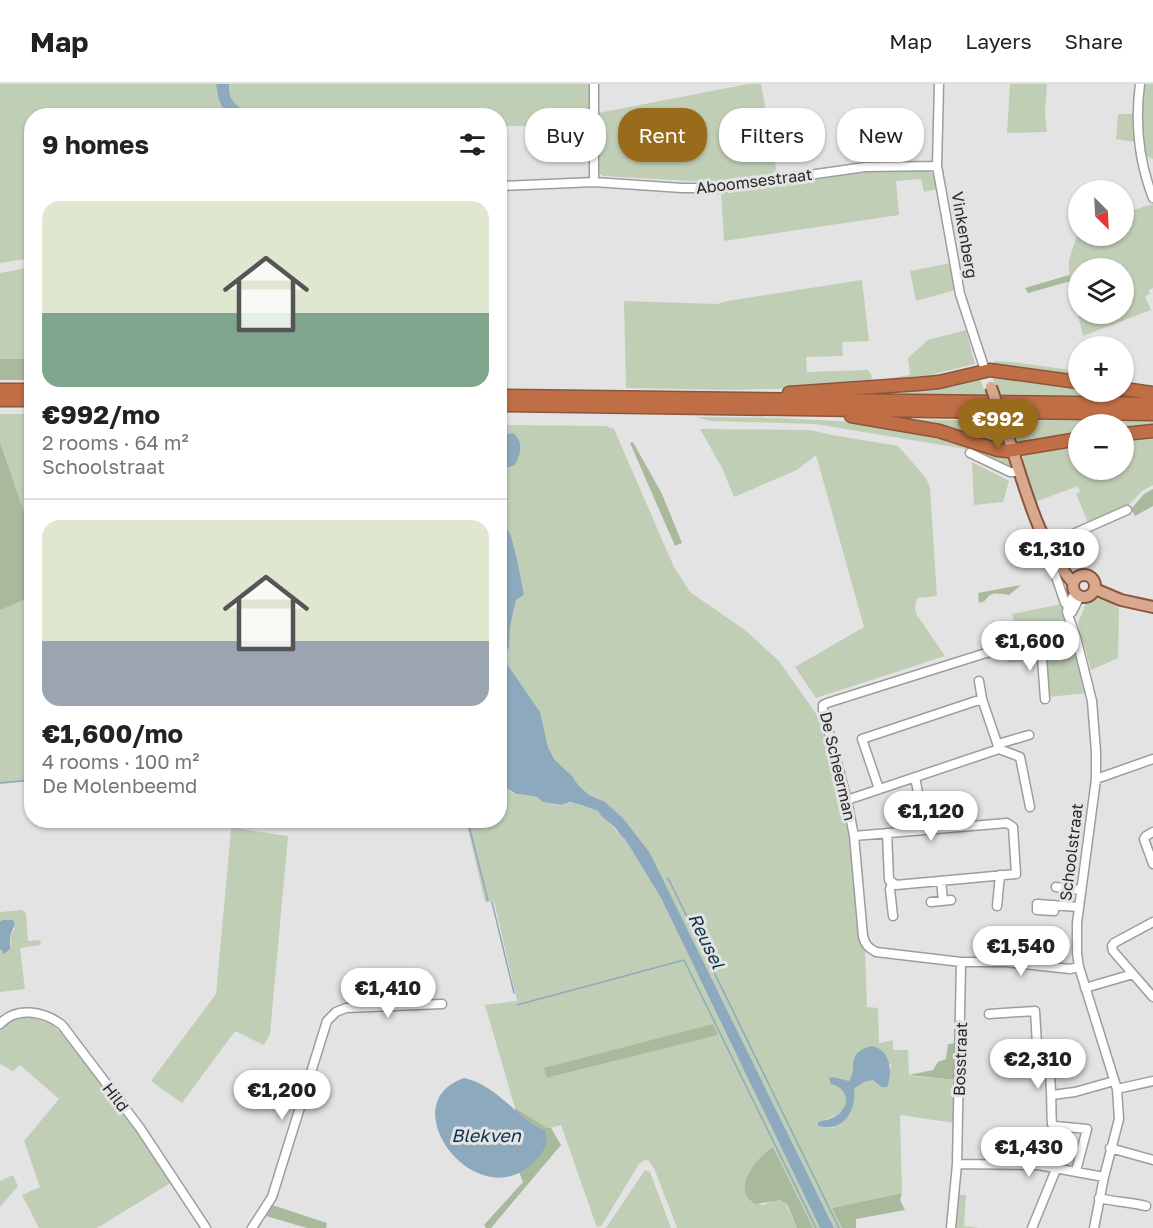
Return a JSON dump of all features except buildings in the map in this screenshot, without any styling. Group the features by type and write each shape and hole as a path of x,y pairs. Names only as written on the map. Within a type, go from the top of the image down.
{"highway":[{"path":"716,399 939,382 985,370 1068,380"},
{"path":"0,390 24,390"},
{"path":"1134,390 1153,393"},
{"path":"507,396 1153,404"},
{"path":"0,400 24,400"},
{"path":"507,405 1153,414"},
{"path":"804,409 939,431 1003,451 1068,441"},
{"path":"1134,433 1153,431"}],"main road":[{"name":"Vinkenberg","path":"985,370 1012,450"},
{"path":"1012,450 1042,536 1056,560 1082,589 1153,607"}],"street":[{"path":"594,84 594,182"},
{"name":"Vinkenberg","path":"939,84 937,166 960,294 985,370"},
{"path":"1140,84 1137,106 1140,148 1153,198"},
{"name":"Aboomsestraat","path":"507,186 594,182 719,188 849,169 937,166"},
{"path":"970,453 1010,472 1020,472"},
{"path":"1052,541 1081,531 1127,510"},
{"name":"Schoolstraat","path":"1054,571 1063,598 1070,606 1067,612 1076,637 1092,701 1096,737 1096,779 1079,907 1078,967 1115,1085 1119,1119 1110,1149 1094,1228"},
{"path":"1070,606 1082,589"},
{"name":"De Scheerman","path":"1076,637 963,659 823,705 854,836 864,943 876,952 961,962 1005,962 1070,969 1078,967"},
{"path":"1041,643 1045,699"},
{"path":"979,681 982,699 999,747 1020,757 1030,807"},
{"path":"879,789 862,739 982,699"},
{"path":"847,800 1029,735"},
{"path":"1096,779 1153,759"},
{"path":"915,777 925,830"},
{"path":"854,836 1011,824 1016,874 892,884"},
{"path":"1153,832 1144,839 1153,864"},
{"path":"887,833 893,916"},
{"path":"998,906 1000,875"},
{"path":"931,902 947,900 941,881"},
{"path":"1056,887 1081,890"},
{"path":"1054,905 1079,907"},
{"path":"1152,993 1113,951 1112,946 1153,922"},
{"name":"Bosstraat","path":"951,1228 957,1164 961,962"},
{"path":"1085,988 1133,974"},
{"path":"252,1228 272,1197 327,1021 336,1012 346,1008 442,1004"},
{"path":"989,1014 1035,1011 1037,1044 1041,1046 1048,1067 1053,1124 1087,1128 1076,1171"},
{"name":"Hild","path":"0,1024 10,1015 19,1012 50,1018 62,1026 140,1128 206,1228"},
{"path":"1052,1095 1153,1081"},
{"path":"1110,1149 1153,1160"},
{"path":"957,1164 1038,1165 1104,1177"},
{"path":"1032,1228 1057,1167"},
{"path":"1099,1198 1115,1202 1122,1200 1146,1206"}],"green space":[{"path":"0,84 589,84 590,108 525,108 525,126 507,126 507,108 24,108 24,259 0,263"},
{"path":"748,84 761,84 765,108 719,108 719,162 775,162 777,173 708,182 603,176 599,173 599,162 606,162 606,111 618,109 618,162 707,162 707,108 624,108"},
{"path":"1010,84 1047,84 1045,112 1047,132 1007,133"},
{"path":"1144,84 1153,84 1153,159 1146,156 1142,111"},
{"path":"1118,114 1136,114 1135,142 1116,139"},
{"path":"871,169 929,171 934,175 937,189 924,192 921,179 896,181 899,215 724,241 721,190"},
{"path":"1153,204 1153,288 1149,290 1150,294 1145,296 1151,310 1134,316 1134,258 1070,258 1074,246 1134,246 1134,210"},
{"path":"951,263 956,290 916,301 910,271"},
{"path":"24,268 24,359 0,359 0,273"},
{"path":"1068,275 1068,282 1028,293 1025,288"},
{"path":"862,280 869,341 842,342 843,356 806,357 807,372 869,370 872,381 910,375 908,358 928,340 966,330 975,364 918,378 805,388 729,390 626,388 624,301 717,304"},
{"path":"1080,324 1114,324 1083,336"},
{"path":"0,359 24,359 24,380 0,380"},
{"path":"995,361 1012,362 1068,370 1068,376 993,364"},
{"path":"976,375 987,396 840,394"},
{"path":"994,375 1068,385 1068,396 999,394 993,380"},
{"path":"1134,395 1153,398 1134,398"},
{"path":"0,414 24,414 24,512 0,442"},
{"path":"696,417 854,422 937,435 1010,455 1014,470 1007,469 1008,466 978,451 815,424 710,421"},
{"path":"894,419 996,421 1005,441 1001,445"},
{"path":"1008,420 1068,420 1068,438 1018,444"},
{"path":"1134,421 1153,421 1153,429 1134,431"},
{"path":"507,425 606,426 614,429 674,567 690,592 745,630 779,661 815,712 825,736 849,835 859,934 865,949 867,1007 878,1008 879,1043 893,1040 893,1050 908,1050 909,1076 956,1080 955,1123 900,1115 902,1193 832,1208 842,1228 834,1228 650,853 623,818 605,802 589,795 554,759 548,747 540,712 507,664 510,627 516,600 524,595 517,559 507,528 507,463 513,433 507,434","holes":["891,1064 888,1084 881,1087 873,1080 864,1082 854,1089 854,1101 850,1112 833,1128 819,1127 818,1122 840,1113 847,1105 845,1093 834,1077 849,1081 852,1078 852,1069"]},
{"path":"700,429 810,430 898,446 926,478 930,488 937,596 917,598 915,608 917,615 945,656 816,698 795,667 864,627 816,455 797,470 734,497 722,468"},
{"path":"1153,437 1153,485 1142,491 1124,510 1089,525 1076,494 1080,492 1078,486 1035,502 1021,462 1024,454 1068,445 1068,480 1134,480 1134,438"},
{"path":"0,442 24,512 24,600 0,610"},
{"path":"633,442 662,494 682,543 675,546 630,443"},
{"path":"972,462 1009,481 1003,502 974,505"},
{"path":"1153,489 1153,506 1135,516 1131,509 1144,494"},
{"path":"1021,585 1009,595 992,594 979,603 978,593"},
{"path":"1096,598 1109,600 1119,609 1118,658 1091,670 1078,623 1086,603"},
{"path":"24,600 24,782 0,784 0,610"},
{"path":"1062,604 1069,633 1018,644 1012,614"},
{"path":"1072,642 1088,693 1048,697 1044,652 1049,646"},
{"path":"1034,649 1037,651 1037,660 1008,663 1004,653"},
{"path":"507,788 512,793 533,796 556,805 576,803 583,805 604,816 625,839 661,898 820,1228 813,1228 773,1147 753,1166 745,1192 752,1202 763,1205 776,1199 785,1202 797,1228 677,1228 654,1168 648,1160 639,1164 602,1225 598,1227 561,1125 547,1129 515,1108 485,1005 517,1001 494,901 485,902 468,828 507,828","holes":["712,1024 717,1035 548,1078"]},
{"path":"231,829 288,836 270,1034 264,1045 235,1031 182,1103 151,1081 216,994"},
{"path":"22,910 26,913 28,941 40,940 41,945 20,948 25,989 0,992 0,949 1,952 11,945 10,936 15,928 2,920 0,922 0,912"},
{"path":"24,1014 53,1025 66,1038 123,1112 172,1182 97,1228 39,1228 22,1195 40,1187 24,1141 59,1099 20,1065 13,1071 0,1064 0,1027 6,1020"},
{"path":"713,1024 718,1035 547,1078 544,1068"},
{"path":"956,1043 956,1080 908,1075 933,1070 938,1062 946,1059 948,1044"},
{"path":"515,1108 547,1128 551,1128 561,1145 491,1228 486,1228 484,1225 523,1182 519,1172 525,1170 545,1131 530,1123 515,1111"},
{"path":"773,1147 813,1228 797,1228 787,1204 780,1200 756,1204 748,1198 745,1183 748,1174 760,1158"},
{"path":"645,1170 650,1172 671,1228 606,1228"},
{"path":"13,1175 18,1186 0,1207 0,1181"},
{"path":"902,1193 900,1200 905,1210 856,1219 856,1228 842,1228 832,1208"},
{"path":"958,1195 966,1195 964,1226 979,1228 955,1228"},
{"path":"269,1204 327,1223 326,1228 307,1228 263,1215"}],"water":[{"path":"216,84 229,84 231,98 243,108 223,108"},
{"path":"513,433 519,440 520,452 515,465 507,468 507,434"},
{"path":"507,528 517,559 524,595 516,600 510,627 507,650"},
{"path":"507,664 540,712 548,747 554,759 589,795 605,802 623,818 650,853 834,1228 820,1228 661,898 625,839 598,811 570,802 561,805 543,802 537,797 516,794 508,789"},
{"path":"13,920 15,924 10,936 10,949 4,954 0,949 0,922"},
{"path":"871,1046 883,1052 889,1062 890,1075 887,1087 881,1087 873,1080 864,1082 854,1089 853,1105 846,1119 834,1126 818,1126 818,1122 838,1114 845,1105 845,1095 842,1090 831,1084 829,1078 849,1081 855,1057 863,1049"},
{"name":"Blekven","path":"464,1078 490,1090 528,1121 545,1131 546,1143 542,1153 514,1175 491,1177 469,1168 451,1152 439,1132 435,1111 443,1092"}],"waterway":[{"path":"0,783 24,781"},
{"path":"470,828 488,901"},
{"name":"Reusel","path":"668,878 839,1228"},
{"path":"492,902 514,993"},
{"path":"517,1005 684,960 816,1228"}]}
